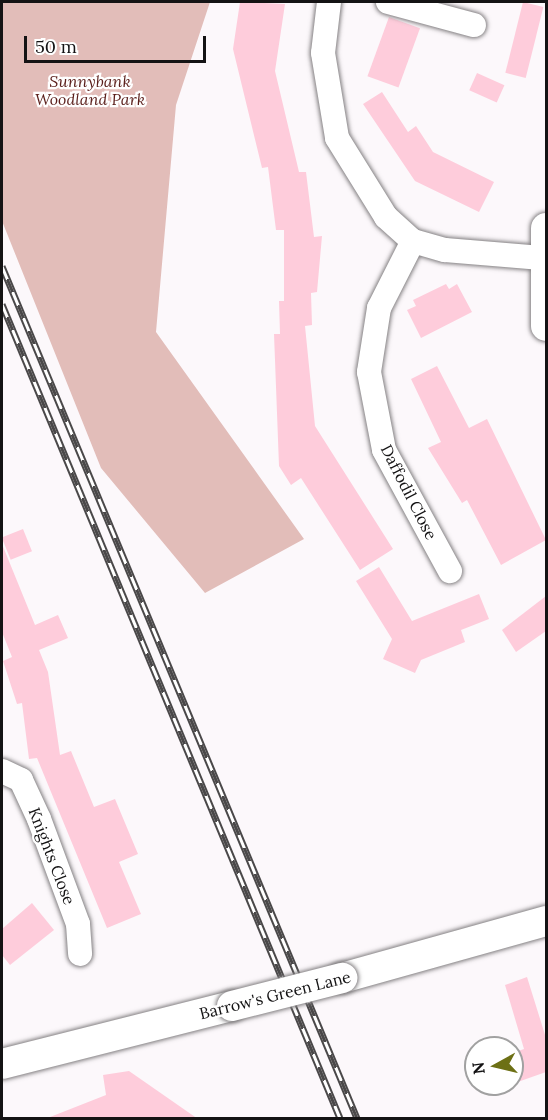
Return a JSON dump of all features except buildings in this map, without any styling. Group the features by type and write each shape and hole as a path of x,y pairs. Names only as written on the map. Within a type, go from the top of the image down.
{"street":[{"path":"329,2 323,53 337,138 386,217 413,240 445,250 542,258"},
{"path":"388,2 474,25"},
{"path":"546,228 542,258 546,326"},
{"name":"Daffodil Close","path":"413,240 379,308 369,372 384,450 450,571"},
{"name":"Knights Close","path":"2,771 21,780 39,819 78,924 80,954"},
{"name":"Barrow's Green Lane","path":"2,1064 342,978 546,921"}],"green space":[{"name":"Sunnybank Woodland Park","path":"2,2 210,2 176,105 156,332 304,539 205,593 101,468 2,221"}],"railway":[{"path":"2,266 357,1118"},
{"path":"2,304 340,1118"}]}
